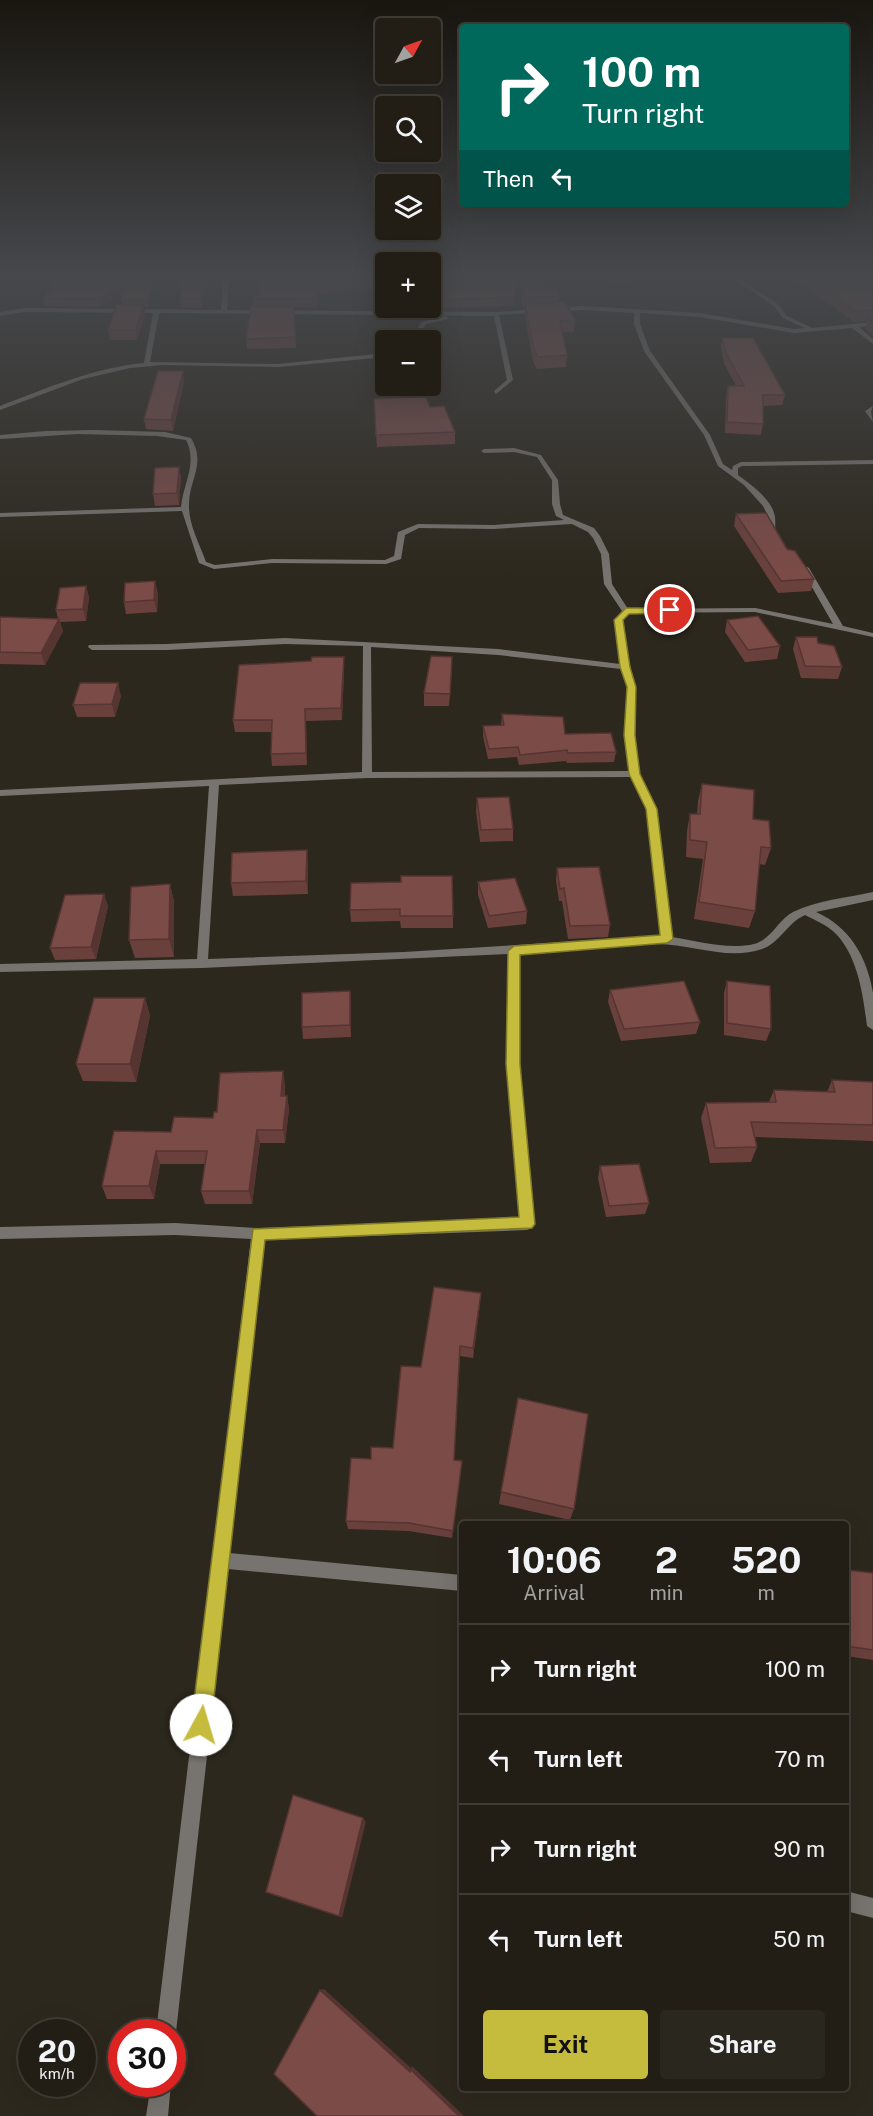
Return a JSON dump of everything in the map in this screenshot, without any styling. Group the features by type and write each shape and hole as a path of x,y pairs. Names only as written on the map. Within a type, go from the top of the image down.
{"street":[{"path":"0,408 83,378"},
{"path":"496,392 510,380 510,378"},
{"path":"666,378 707,435 720,465 735,474 766,506 771,514 770,529 779,541"},
{"path":"873,408 868,411 873,420"},
{"path":"0,437 30,433 91,433 163,434 189,439 194,447 194,469 184,509 203,563 214,567 272,561 386,562 398,557 401,534 418,526 494,527 571,522"},
{"path":"484,451 514,450 539,456 555,480 556,504 560,516 591,530 597,538 605,554 608,584 626,611"},
{"path":"735,474 735,467 741,464 873,462"},
{"path":"0,515 184,509"},
{"path":"801,564 817,585 839,627"},
{"path":"626,611 754,610 873,635"},
{"path":"626,611 619,620 625,667 632,687 630,735 635,774 651,809 667,939"},
{"path":"92,647 167,647 285,641 367,644 498,652 625,667"},
{"path":"367,644 367,775"},
{"path":"0,793 367,775 635,774"},
{"path":"202,964 214,783"},
{"path":"0,968 202,964 514,951 667,939 705,948 752,949 769,943 783,922 807,912 873,896"},
{"path":"807,912 826,921 843,935 853,952 867,995 873,1026"},
{"path":"0,1233 175,1229 258,1234 527,1224 513,1064 514,951"},
{"path":"167,2019 258,1234"},
{"path":"219,1560 459,1583"},
{"path":"849,1902 873,1908"},
{"path":"157,2116 159,2097"}],"building":[{"path":"156,378 181,378 171,420 144,419"},
{"path":"739,378 775,378 785,395 763,395 763,424 727,422 728,386 744,386"},
{"path":"425,396 430,407 444,406 455,432 376,435 374,399"},
{"path":"179,467 177,493 153,494 155,468"},
{"path":"766,513 787,549 795,551 814,579 781,581 736,514"},
{"path":"155,581 154,600 124,602 125,583"},
{"path":"86,586 83,609 56,610 60,588"},
{"path":"758,616 780,646 748,650 727,620"},
{"path":"0,617 59,619 41,653 0,652"},
{"path":"796,637 817,637 818,643 834,646 842,667 805,666"},
{"path":"431,656 452,657 450,694 424,693"},
{"path":"312,657 344,657 341,708 305,709 306,753 271,754 272,720 233,720 239,665 311,661"},
{"path":"80,683 118,683 112,704 73,705"},
{"path":"502,714 563,717 565,734 611,733 616,752 568,753 567,750 520,755 518,747 489,749 483,726 504,725"},
{"path":"702,784 754,790 753,819 769,821 771,848 761,847 755,911 699,902 707,842 690,840 690,814 700,814"},
{"path":"509,797 513,829 481,830 477,798"},
{"path":"307,850 306,881 231,883 232,853"},
{"path":"599,867 610,925 570,926 564,888 560,889 557,868"},
{"path":"401,876 452,876 453,916 400,916 400,909 350,910 351,883 401,882"},
{"path":"515,878 527,911 489,916 478,882"},
{"path":"170,884 169,939 129,940 131,887"},
{"path":"104,894 91,947 50,948 65,895"},
{"path":"684,981 700,1022 624,1029 610,990"},
{"path":"727,981 770,986 771,1029 727,1023"},
{"path":"350,991 350,1025 302,1027 302,993"},
{"path":"94,998 145,998 130,1064 76,1064"},
{"path":"283,1071 281,1096 287,1096 283,1130 257,1130 249,1191 201,1191 207,1151 156,1151 149,1186 102,1186 114,1131 171,1132 174,1117 213,1118 214,1112 217,1112 220,1073"},
{"path":"832,1080 873,1082 873,1125 751,1122 757,1147 715,1148 706,1103 776,1102 774,1090 835,1092"},
{"path":"639,1164 649,1203 609,1206 600,1166"},
{"path":"434,1287 481,1293 473,1348 460,1346 454,1460 462,1461 453,1531 409,1523 346,1521 351,1458 371,1459 371,1447 393,1448 401,1366 421,1367"},
{"path":"518,1398 588,1414 574,1509 501,1492"},
{"path":"849,1570 873,1573 873,1650 849,1646"},
{"path":"293,1795 363,1818 339,1916 266,1892"},
{"path":"320,1990 410,2072 411,2070 459,2116 317,2116 274,2074"}],"route":[{"path":"201,1725 258,1234 527,1224 523,1201 513,1064 514,951 667,939 651,809 635,774 630,735 632,687 625,667 619,620 626,611 670,610"}]}
